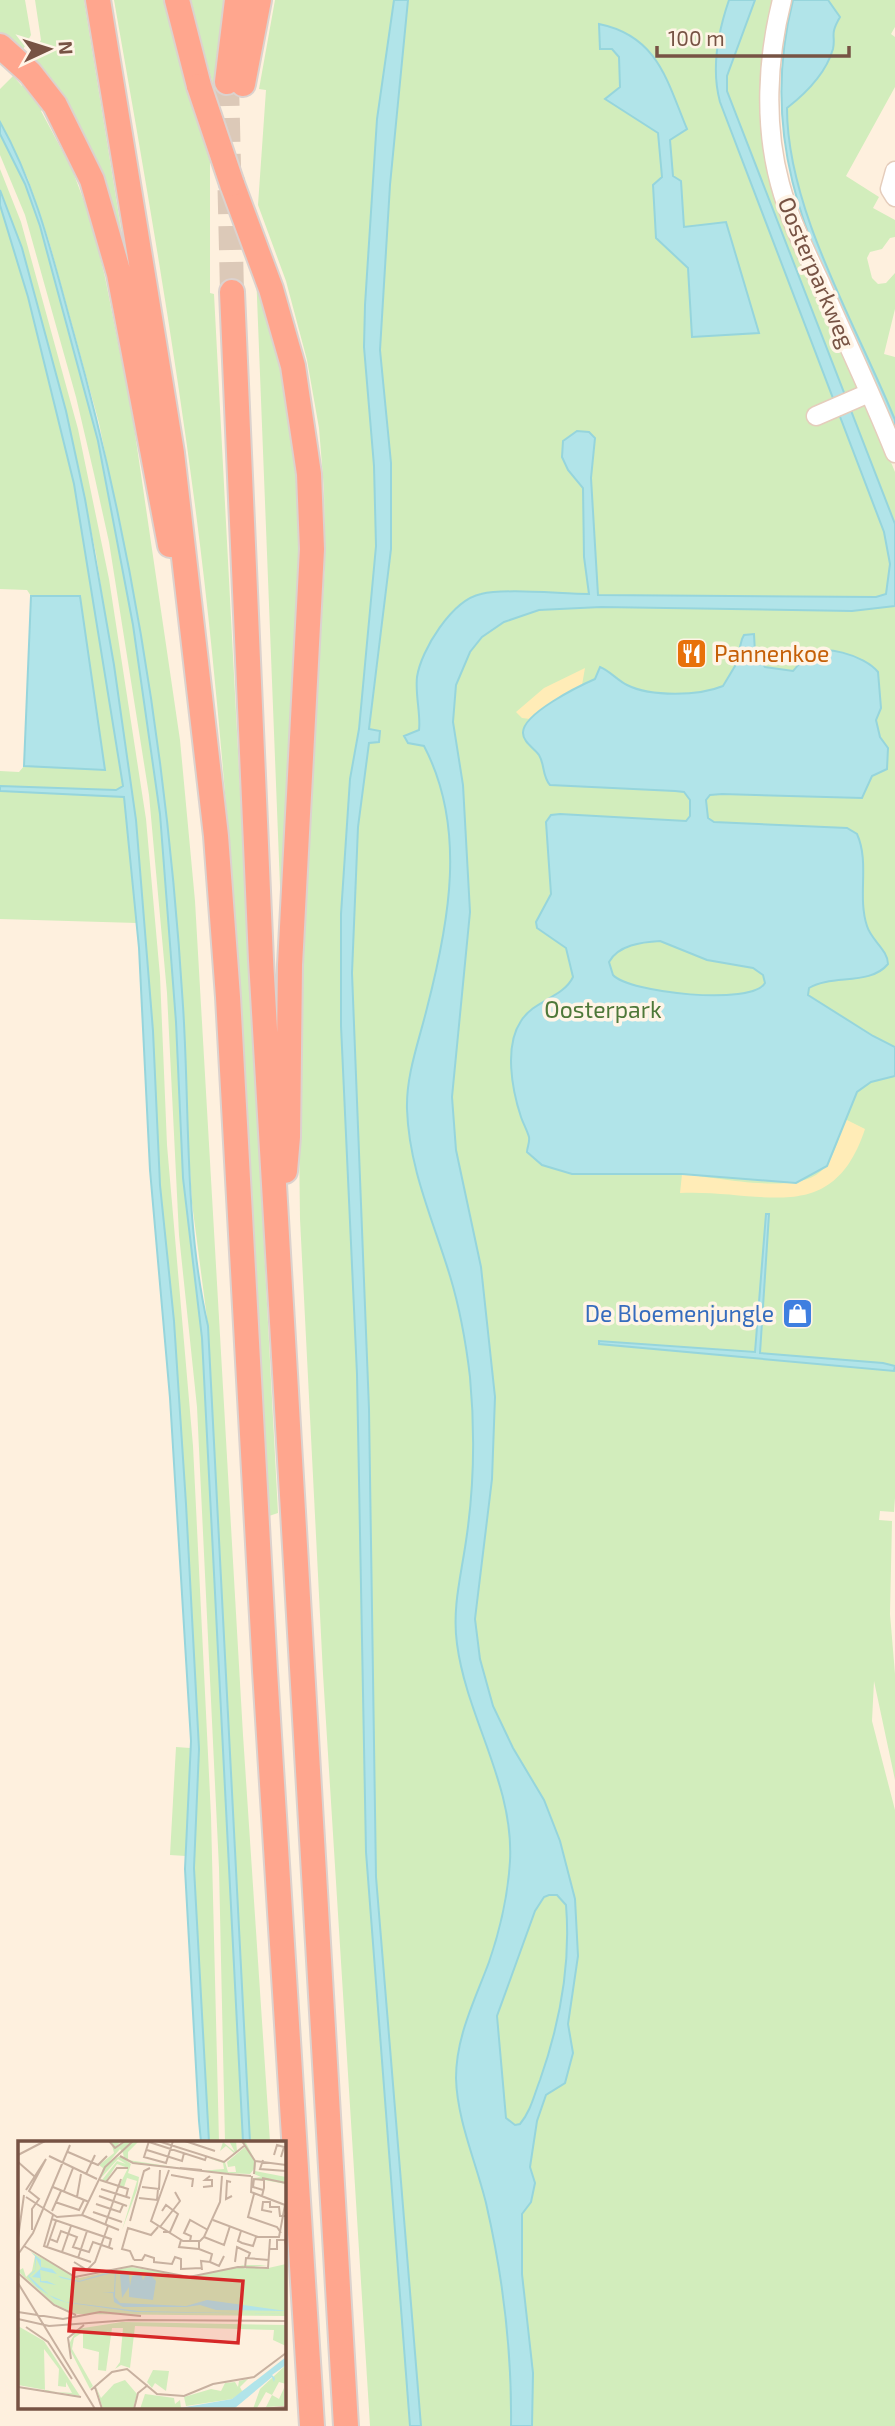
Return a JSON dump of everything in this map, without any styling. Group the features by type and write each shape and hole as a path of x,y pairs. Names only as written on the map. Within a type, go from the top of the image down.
{"highway":[{"path":"98,0 172,453 200,675 228,997 265,1671 312,2426"},
{"path":"177,0 199,86 271,289 293,366 303,419 312,549 290,965 288,1137 277,1245"},
{"path":"237,0 235,83 259,0"},
{"path":"5,51 30,73 55,105 74,138 92,180 106,226 135,359 157,488 200,675"},
{"path":"232,292 277,1245 346,2426"}],"street":[{"name":"Oosterparkweg","path":"782,0 774,31 770,74 770,115 780,184 861,397 895,453"},
{"path":"895,171 890,189 895,197"},
{"path":"817,416 861,397"}],"green space":[{"path":"0,0 25,0 31,35 20,55 0,37"},
{"path":"35,0 84,0 132,296 28,62 41,40"},
{"path":"114,0 167,0 210,149 210,293 214,294 278,1513 269,1516 239,975 212,652 181,406"},
{"path":"189,0 227,0 216,95"},
{"name":"Oosterpark","path":"275,0 777,0 768,140 861,388 847,395 854,410 867,404 895,472 895,1498 894,1512 880,1511 879,1520 892,1521 890,1614 895,1674 895,1780 874,1681 872,1721 895,1810 895,2426 370,2426 323,1674 300,1219 298,1062 302,939 325,564 324,490 319,428 307,360 286,281 258,205 266,90 259,89"},
{"path":"828,0 895,0 895,27 891,34 895,37 895,87 846,176 879,197 873,208 895,220 895,237 890,238 882,249 870,252 867,258 872,278 878,284 886,283 895,273 895,309 884,354 895,357 895,420 811,227 790,147 787,108 821,75 833,49 834,32 840,17"},
{"path":"13,76 43,109 41,111 72,169 91,220 132,413 180,740 195,901 243,1735 270,2141 250,2141 208,1326 192,1203 172,868 139,621 99,423 49,241 28,179 0,122 0,89"},
{"path":"0,134 25,184 40,226 98,441 133,625 160,814 176,1022 183,1178 202,1338 243,2141 225,2141 219,1868 197,1407 179,1235 167,993 149,795 109,542 94,474 76,397 25,215 0,155"},
{"path":"0,169 21,222 78,429 109,579 146,819 160,976 167,1145 193,1446 211,1816 219,2141 209,2141 194,1868 199,1749 186,1504 174,1321 160,1186 153,1031 136,820 96,554 66,411 22,248 0,190"},
{"path":"0,205 28,297 74,484 123,787 116,790 0,786 0,771 19,772 24,766 105,769 80,596 31,596 27,590 0,589"},
{"path":"256,272 273,323 294,430 301,522 285,1014"},
{"path":"0,791 124,797 137,923 0,919"},
{"path":"176,1747 190,1748 186,1856 170,1855"}],"sand":[{"path":"585,668 582,685 530,719 522,718 516,712 544,688"},
{"path":"845,1119 865,1129 851,1160 834,1181 814,1192 791,1197 680,1193 682,1174 774,1184 808,1179 820,1172 829,1161"}],"water":[{"path":"394,0 408,0 390,185 380,350 391,463 391,549 369,729 380,731 379,742 369,743 358,827 352,973 369,1409 376,1877 421,2426 410,2426 366,1852 357,1374 341,1026 341,914 350,779 359,729 376,546 374,466 364,347 365,305 377,119"},
{"path":"729,0 755,0 727,76 727,91 895,524 895,606 852,611 601,607 539,610 504,622 482,637 470,652 456,685 453,722 463,785 470,912 452,1097 456,1150 481,1267 495,1397 492,1479 475,1619 480,1659 493,1706 513,1748 544,1800 560,1841 575,1899 578,1956 568,2024 573,2053 565,2083 546,2095 537,2121 530,2167 535,2183 531,2202 522,2214 522,2274 533,2373 532,2426 511,2426 510,2370 502,2286 486,2203 460,2109 456,2078 463,2033 489,1962 503,1912 510,1861 509,1833 498,1778 470,1699 457,1644 456,1605 469,1521 472,1480 473,1418 470,1377 454,1288 412,1153 407,1109 411,1071 442,943 450,876 450,843 446,810 437,777 424,746 408,743 404,736 419,730 417,677 425,653 431,640 459,606 470,598 492,592 589,594 584,557 583,488 568,470 562,457 563,441 577,431 589,432 595,438 591,478 598,595 876,597 886,594 890,564 884,532 720,102 716,64","holes":["557,1895 566,1905 567,1950 562,1994 553,2037 534,2097 524,2119 515,2125 506,2118 497,2016 535,1911 544,1897"]},
{"path":"793,0 828,0 840,17 834,32 830,58 808,90 787,108 790,147 811,227 895,420 895,434 825,276 805,224 790,172 782,118 783,61"},
{"path":"599,24 619,30 635,39 658,63 666,78 687,129 670,140 673,176 681,181 684,227 726,222 759,333 692,337 688,268 656,238 653,185 662,177 658,133 605,99 620,87 619,57 612,49 600,49"},
{"path":"0,122 24,172 43,224 95,414 131,581 146,666 169,835 183,1006 191,1207 200,1287 208,1326 250,2141 243,2141 202,1338 183,1178 176,1022 160,814 133,625 98,441 40,226 25,184 0,134"},
{"path":"0,190 22,248 66,411 85,499 114,665 136,820 153,1031 160,1185 174,1321 186,1504 199,1749 194,1868 209,2141 201,2141 199,2121 185,1869 191,1741 170,1398 150,1170 139,948 124,797 0,791 0,786 116,790 123,786 74,484 28,297 0,205"},
{"path":"31,596 80,596 105,770 24,766"},
{"path":"754,634 755,653 765,667 793,671 812,653 831,651 853,656 878,672 881,708 876,720 880,737 888,748 887,769 872,776 862,798 722,794 710,795 706,800 708,818 714,822 847,828 857,834 863,856 864,915 869,931 885,954 888,964 880,971 861,978 818,984 809,988 808,995 895,1047 895,1076 871,1082 857,1092 827,1166 796,1183 682,1174 572,1174 542,1165 527,1152 529,1137 515,1094 511,1055 521,1021 533,1008 562,990 573,977 566,948 537,928 536,922 551,894 546,822 551,815 560,814 686,821 690,816 690,800 684,792 675,791 550,785 539,755 523,736 525,726 541,709 595,679 600,667 627,685 649,692 701,692 723,686 735,666 744,635","holes":["660,941 707,960 753,968 763,975 765,983 755,990 738,994 665,992 624,981 613,975 609,962 624,948"]},
{"path":"766,1214 769,1214 760,1353 883,1363 895,1366 894,1371 599,1344 599,1341 755,1352"}],"tunnel":[{"path":"227,82 232,292"}],"place":[{"name":"Pannenkoe","path":"691,653"},
{"name":"De Bloemenjungle","path":"797,1313"}]}
